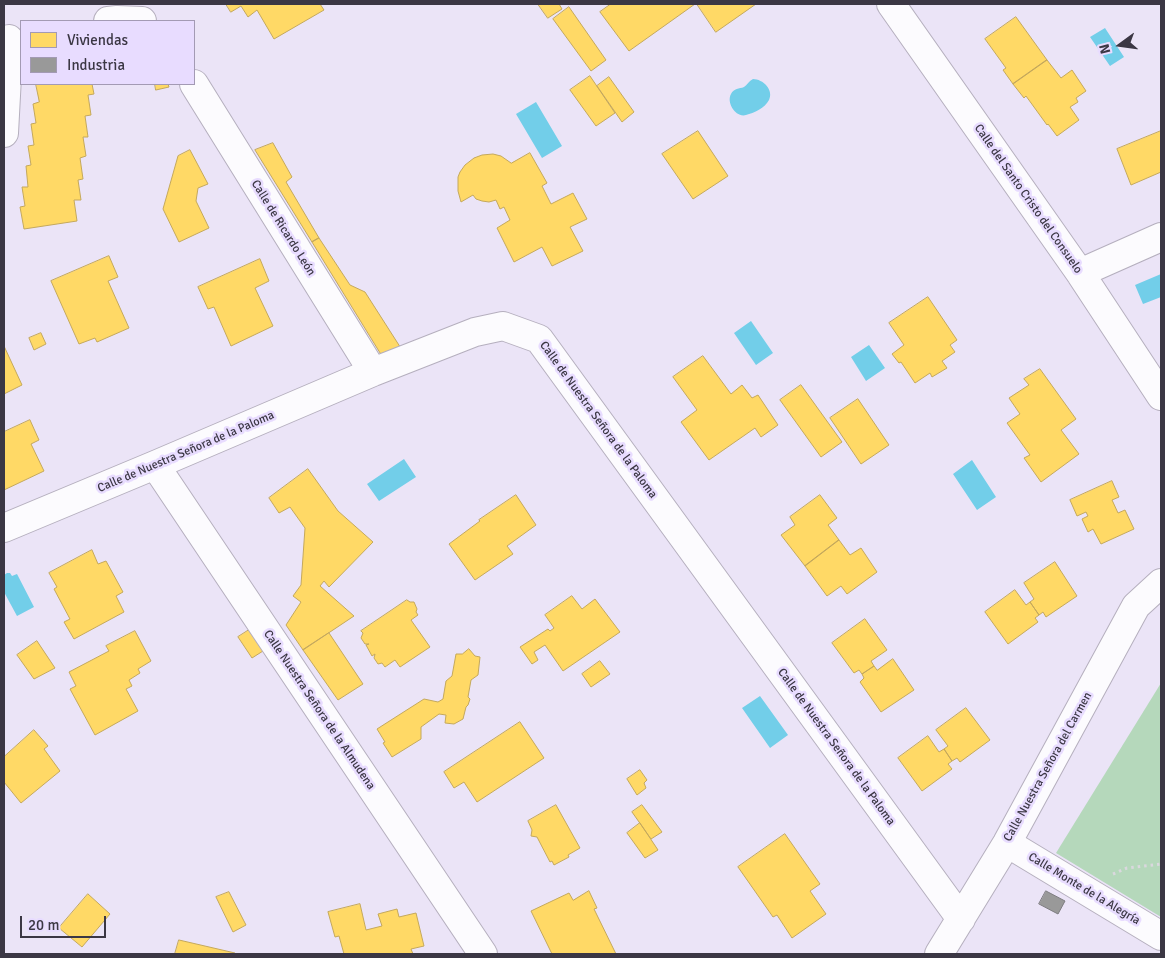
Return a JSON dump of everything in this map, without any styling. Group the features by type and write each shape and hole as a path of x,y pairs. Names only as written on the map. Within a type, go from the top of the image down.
{"street":[{"name":"Calle del Santo Cristo del Consuelo","path":"891,4 1080,273 1161,396"},
{"path":"4,133 11,38"},
{"name":"Calle de Ricardo León","path":"195,85 373,372"},
{"path":"1080,273 1161,237"},
{"name":"Calle de Nuestra Señora de la Paloma","path":"4,528 373,372 475,332 503,326 539,339 961,918"},
{"name":"Calle Nuestra Señora de la Almudena","path":"155,465 483,954"},
{"name":"Calle Nuestra Señora del Carmen","path":"939,954 1007,843 1136,606 1161,583"},
{"name":"Calle Monte de la Alegría","path":"1007,843 1161,936"}],"path":[{"path":"1083,888 1127,868 1161,864"}],"green space":[{"path":"1161,683 1161,917 1056,853"}],"water":[{"path":"1105,28 1124,57 1110,66 1090,37"},
{"path":"753,79 757,79 767,86 770,92 769,100 762,108 756,111 746,115 739,114 731,105 731,94 735,90 744,87"},
{"path":"536,102 562,146 542,158 516,114"},
{"path":"1161,274 1161,297 1143,304 1135,285"},
{"path":"751,321 773,353 756,365 734,333"},
{"path":"869,345 885,368 866,381 851,357"},
{"path":"404,459 416,477 379,501 367,484"},
{"path":"972,460 996,497 977,510 953,474"},
{"path":"10,573 12,576 17,574 34,607 17,616 4,592 4,575"},
{"path":"760,696 788,735 770,748 742,708"}],"building: Viviendas":[{"path":"226,4 320,4 324,10 274,39 257,10 248,17 241,6 231,12"},
{"path":"538,4 559,4 562,9 548,18"},
{"path":"611,4 695,4 629,51 600,12"},
{"path":"697,4 756,4 716,32"},
{"path":"569,7 606,60 591,71 553,19"},
{"path":"1016,17 1047,60 1013,84 1003,70 1006,68 985,39"},
{"path":"1047,60 1061,78 1072,70 1086,91 1076,98 1078,102 1070,107 1079,120 1057,136 1026,96 1024,98 1013,84"},
{"path":"590,76 615,113 596,126 570,90"},
{"path":"609,77 634,112 622,122 597,86"},
{"path":"36,85 92,85 94,94 88,95 91,115 85,116 88,137 83,137 86,156 80,158 83,179 78,180 81,200 74,200 77,221 24,229 20,207 25,206 22,187 28,187 26,166 31,165 28,146 34,145 31,124 36,123 33,104 39,102"},
{"path":"155,85 168,85 169,87 156,90"},
{"path":"698,131 728,176 693,199 662,154"},
{"path":"1161,131 1161,172 1131,185 1117,149"},
{"path":"273,143 292,177 286,182 319,238 312,242 255,150"},
{"path":"190,150 208,184 198,188 196,201 209,228 179,242 163,209 178,156"},
{"path":"530,153 547,183 542,186 551,204 573,193 587,219 570,227 583,251 552,266 542,247 514,262 497,228 510,220 504,207 500,209 496,200 482,201 476,199 473,195 461,202 458,191 460,172 474,158 493,154 501,156 511,163"},
{"path":"319,238 350,285 365,292 404,353 385,361 312,242"},
{"path":"109,256 118,277 108,281 129,328 97,342 95,338 79,344 51,281"},
{"path":"260,259 269,281 255,288 273,326 231,346 214,307 208,309 198,287"},
{"path":"928,297 957,340 950,345 955,352 942,361 947,368 932,377 930,373 915,383 901,362 899,363 892,354 904,345 889,323"},
{"path":"41,333 46,344 34,350 29,338"},
{"path":"4,346 22,385 4,394"},
{"path":"703,356 731,394 742,385 752,398 758,395 778,425 761,437 755,428 709,460 681,422 697,410 673,377"},
{"path":"1040,369 1076,419 1061,430 1079,454 1041,482 1024,458 1030,455 1007,423 1020,414 1009,398 1029,385 1024,379"},
{"path":"801,385 842,442 821,457 780,400"},
{"path":"858,399 889,445 861,464 830,418"},
{"path":"30,420 39,440 31,444 44,471 4,490 4,432"},
{"path":"308,469 338,511 373,542 329,587 324,581 320,586 354,616 303,650 286,625 301,602 293,596 301,585 305,528 290,507 279,513 269,498"},
{"path":"1112,481 1119,497 1112,500 1118,513 1125,510 1134,529 1101,544 1093,529 1088,532 1082,519 1088,516 1086,512 1077,516 1070,500"},
{"path":"516,495 536,525 507,546 513,554 475,580 449,544 479,520"},
{"path":"820,495 837,518 828,525 839,540 805,566 781,535 795,525 790,517"},
{"path":"839,540 850,555 861,548 877,572 847,594 841,586 827,596 805,566"},
{"path":"92,550 98,564 106,561 123,592 116,596 124,612 74,639 64,622 70,619 54,589 57,587 49,573"},
{"path":"1055,562 1077,596 1046,617 1043,612 1039,615 1030,602 1034,599 1024,583"},
{"path":"1015,590 1026,605 1030,602 1039,615 1035,618 1038,622 1008,644 985,612"},
{"path":"572,596 582,609 595,599 620,632 563,671 545,645 534,652 538,660 532,664 520,647 548,629 550,631 554,628 545,615"},
{"path":"407,600 414,602 418,615 411,620 430,647 400,667 395,660 385,667 382,663 378,664 374,658 375,654 372,656 366,645 369,644 365,644 361,638 363,633 361,631"},
{"path":"865,619 887,650 871,661 874,666 862,674 859,670 854,673 832,643"},
{"path":"249,630 263,651 252,658 238,637"},
{"path":"135,631 151,661 138,669 140,673 129,680 132,686 126,689 138,711 95,735 70,689 76,686 69,672 109,651 106,646"},
{"path":"329,633 363,684 338,700 303,650"},
{"path":"37,641 55,668 34,679 17,655"},
{"path":"469,649 475,656 480,657 478,675 471,680 468,697 470,699 463,719 454,724 445,723 446,715 439,714 421,727 421,739 392,757 377,729 424,699 438,702 443,699 446,681 452,676 456,654 462,654"},
{"path":"893,659 914,690 881,712 860,682 864,678 862,674 874,666 877,670"},
{"path":"600,661 610,674 591,687 582,674"},
{"path":"966,708 990,740 960,762 957,758 952,761 944,749 948,746 936,730"},
{"path":"520,722 544,758 477,802 464,782 454,788 444,772"},
{"path":"34,730 48,746 44,749 60,771 21,803 4,782 4,757"},
{"path":"928,736 939,752 944,749 952,761 948,764 952,769 922,791 898,758"},
{"path":"640,770 647,780 644,783 646,788 637,795 627,779"},
{"path":"556,805 580,848 568,855 569,857 554,865 552,861 550,862 537,837 531,836 532,830 528,821"},
{"path":"642,805 662,832 651,839 632,812"},
{"path":"640,823 658,850 645,858 627,833"},
{"path":"785,834 820,884 810,891 826,914 792,938 777,915 773,917 738,867"},
{"path":"589,891 597,908 594,909 616,954 552,954 531,911 569,893 573,900"},
{"path":"229,892 246,925 233,932 216,897"},
{"path":"88,894 110,914 82,947 59,928"},
{"path":"360,904 366,930 382,926 378,914 397,909 399,917 416,913 424,946 411,949 413,954 344,954 339,936 335,937 328,912"},
{"path":"179,940 235,953 235,954 175,954"}],"building: Industria":[{"path":"1046,891 1065,901 1058,914 1039,904"}]}
